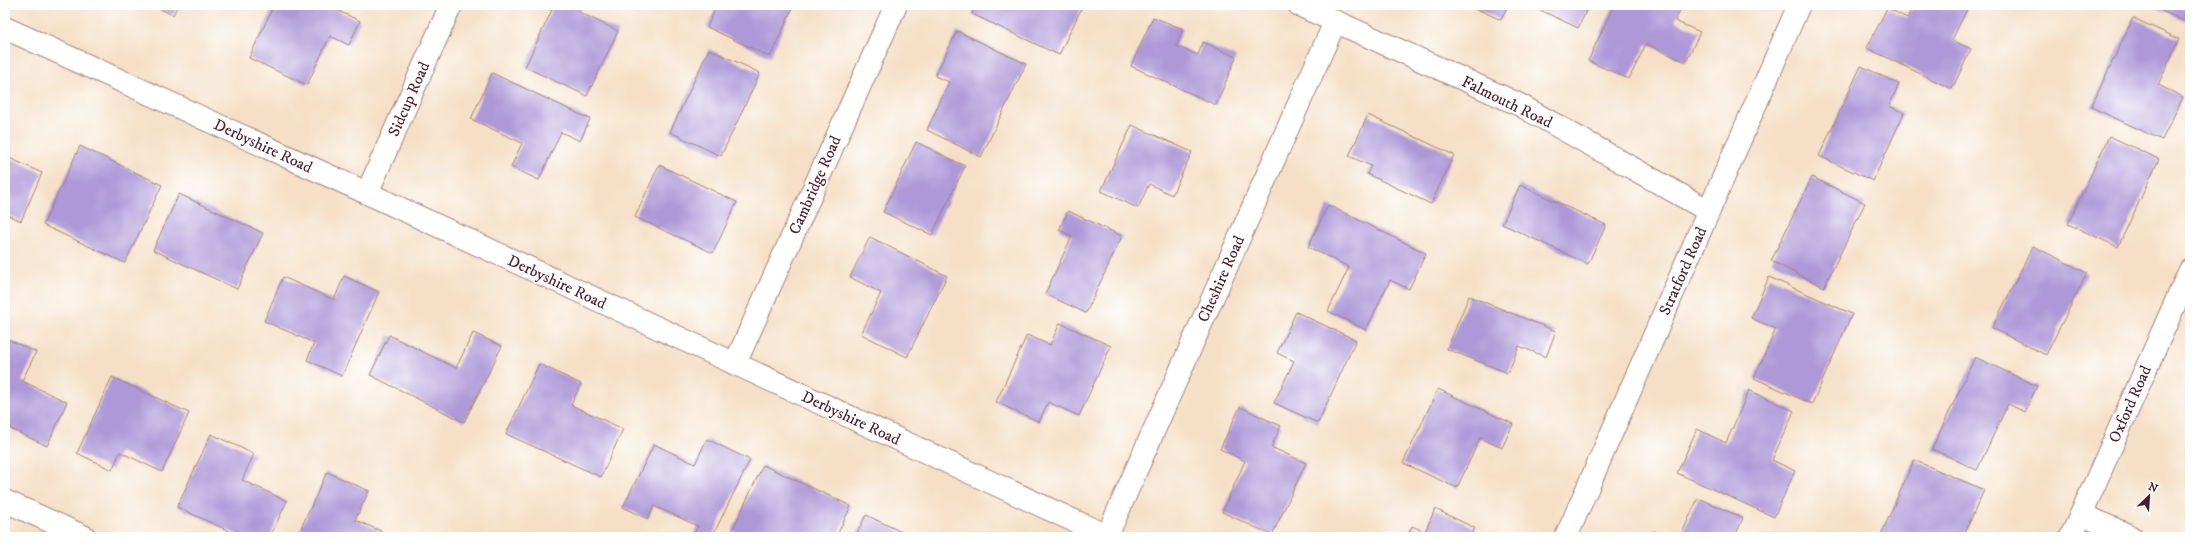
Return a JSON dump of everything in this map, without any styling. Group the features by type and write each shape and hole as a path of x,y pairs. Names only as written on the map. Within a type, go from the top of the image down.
{"street":[{"name":"Sidcup Road","path":"367,193 450,5"},
{"name":"Cambridge Road","path":"735,364 896,5"},
{"name":"Falmouth Road","path":"1298,5 1518,104 1709,211"},
{"name":"Stratford Road","path":"1566,537 1800,5"},
{"name":"Cheshire Road","path":"1108,537 1336,22"},
{"name":"Derbyshire Road","path":"5,28 367,193 1108,537"},
{"name":"Oxford Road","path":"2071,537 2190,270"},
{"path":"5,501 85,537"},
{"path":"2081,514 2132,537"}],"building":[{"path":"152,5 178,5 173,15"},
{"path":"274,5 326,5 360,21 349,45 330,36 307,85 249,58"},
{"path":"541,5 583,5 579,12 618,31 587,96 525,67 552,10"},
{"path":"717,5 794,5 770,57 707,27"},
{"path":"976,5 1083,5 1059,55 972,14"},
{"path":"1477,5 1508,5 1501,20 1475,8"},
{"path":"1530,5 1589,5 1578,28"},
{"path":"1614,5 1674,5 1681,8 1675,21 1700,32 1686,62 1646,44 1629,79 1588,61"},
{"path":"1914,5 1969,5 1952,40 1971,49 1952,89 1867,48 1887,8 1907,18"},
{"path":"2155,5 2190,5 2190,24 2154,7"},
{"path":"1153,17 1183,29 1176,46 1198,55 1203,42 1236,57 1216,105 1131,66"},
{"path":"2133,18 2179,39 2158,85 2183,97 2162,140 2091,107"},
{"path":"957,31 1026,64 981,157 927,130 949,82 935,76"},
{"path":"709,49 760,73 721,156 670,132"},
{"path":"1861,66 1899,84 1889,106 1904,113 1873,181 1819,156"},
{"path":"492,73 590,119 580,141 561,132 539,180 511,167 522,143 471,119"},
{"path":"1368,115 1454,155 1431,204 1367,174 1371,166 1349,156"},
{"path":"1132,125 1192,152 1172,195 1149,184 1138,208 1101,191"},
{"path":"2109,136 2159,159 2118,247 2068,224"},
{"path":"916,142 965,166 932,235 883,212"},
{"path":"80,146 162,185 125,263 43,225"},
{"path":"5,156 42,173 21,221 5,214"},
{"path":"659,165 737,202 713,253 635,217"},
{"path":"1812,177 1865,203 1824,287 1771,261"},
{"path":"1520,185 1606,225 1588,264 1502,224"},
{"path":"179,194 263,233 237,289 153,250"},
{"path":"1328,205 1426,253 1409,289 1390,280 1366,330 1328,311 1349,267 1308,247"},
{"path":"1068,211 1122,236 1086,313 1045,294 1072,236 1059,230"},
{"path":"870,237 947,276 907,357 861,334 881,293 850,277"},
{"path":"2033,246 2087,273 2046,355 1992,328"},
{"path":"344,276 379,292 342,376 307,360 314,343 264,321 283,277 334,300"},
{"path":"1769,277 1852,314 1812,404 1754,378 1776,329 1751,318"},
{"path":"1469,296 1556,331 1546,357 1519,346 1508,373 1447,349"},
{"path":"1296,312 1356,340 1318,423 1274,403 1294,361 1277,353"},
{"path":"1060,323 1111,346 1079,416 1048,402 1039,422 996,402 1027,335 1050,345"},
{"path":"473,333 502,346 464,422 370,375 389,335 456,368"},
{"path":"5,338 36,352 22,381 67,402 47,446 5,426"},
{"path":"1975,357 2037,386 2025,412 2008,404 1977,470 1932,449"},
{"path":"539,364 581,384 571,405 623,429 601,477 506,434"},
{"path":"112,377 189,413 162,472 120,452 112,470 77,453"},
{"path":"1438,389 1513,424 1502,448 1480,438 1457,488 1403,463"},
{"path":"1749,390 1794,411 1772,460 1795,471 1774,517 1677,473 1697,429 1726,443"},
{"path":"1240,407 1281,426 1271,447 1306,463 1272,535 1222,512 1245,461 1220,449"},
{"path":"211,434 254,454 242,480 287,501 270,537 242,537 177,507"},
{"path":"707,439 750,460 712,537 692,537 698,526 654,506 648,519 623,507 654,444 695,464"},
{"path":"1914,460 1984,490 1963,537 1880,537"},
{"path":"763,465 851,506 836,537 746,537 732,531"},
{"path":"327,472 369,491 355,520 381,531 378,537 297,537"},
{"path":"1698,498 1743,518 1735,537 1680,537"},
{"path":"1435,509 1475,528 1470,537 1407,537 1412,526 1425,532"},
{"path":"866,515 906,534 904,537 855,537"},
{"path":"1653,531 1667,537 1650,537"}]}
